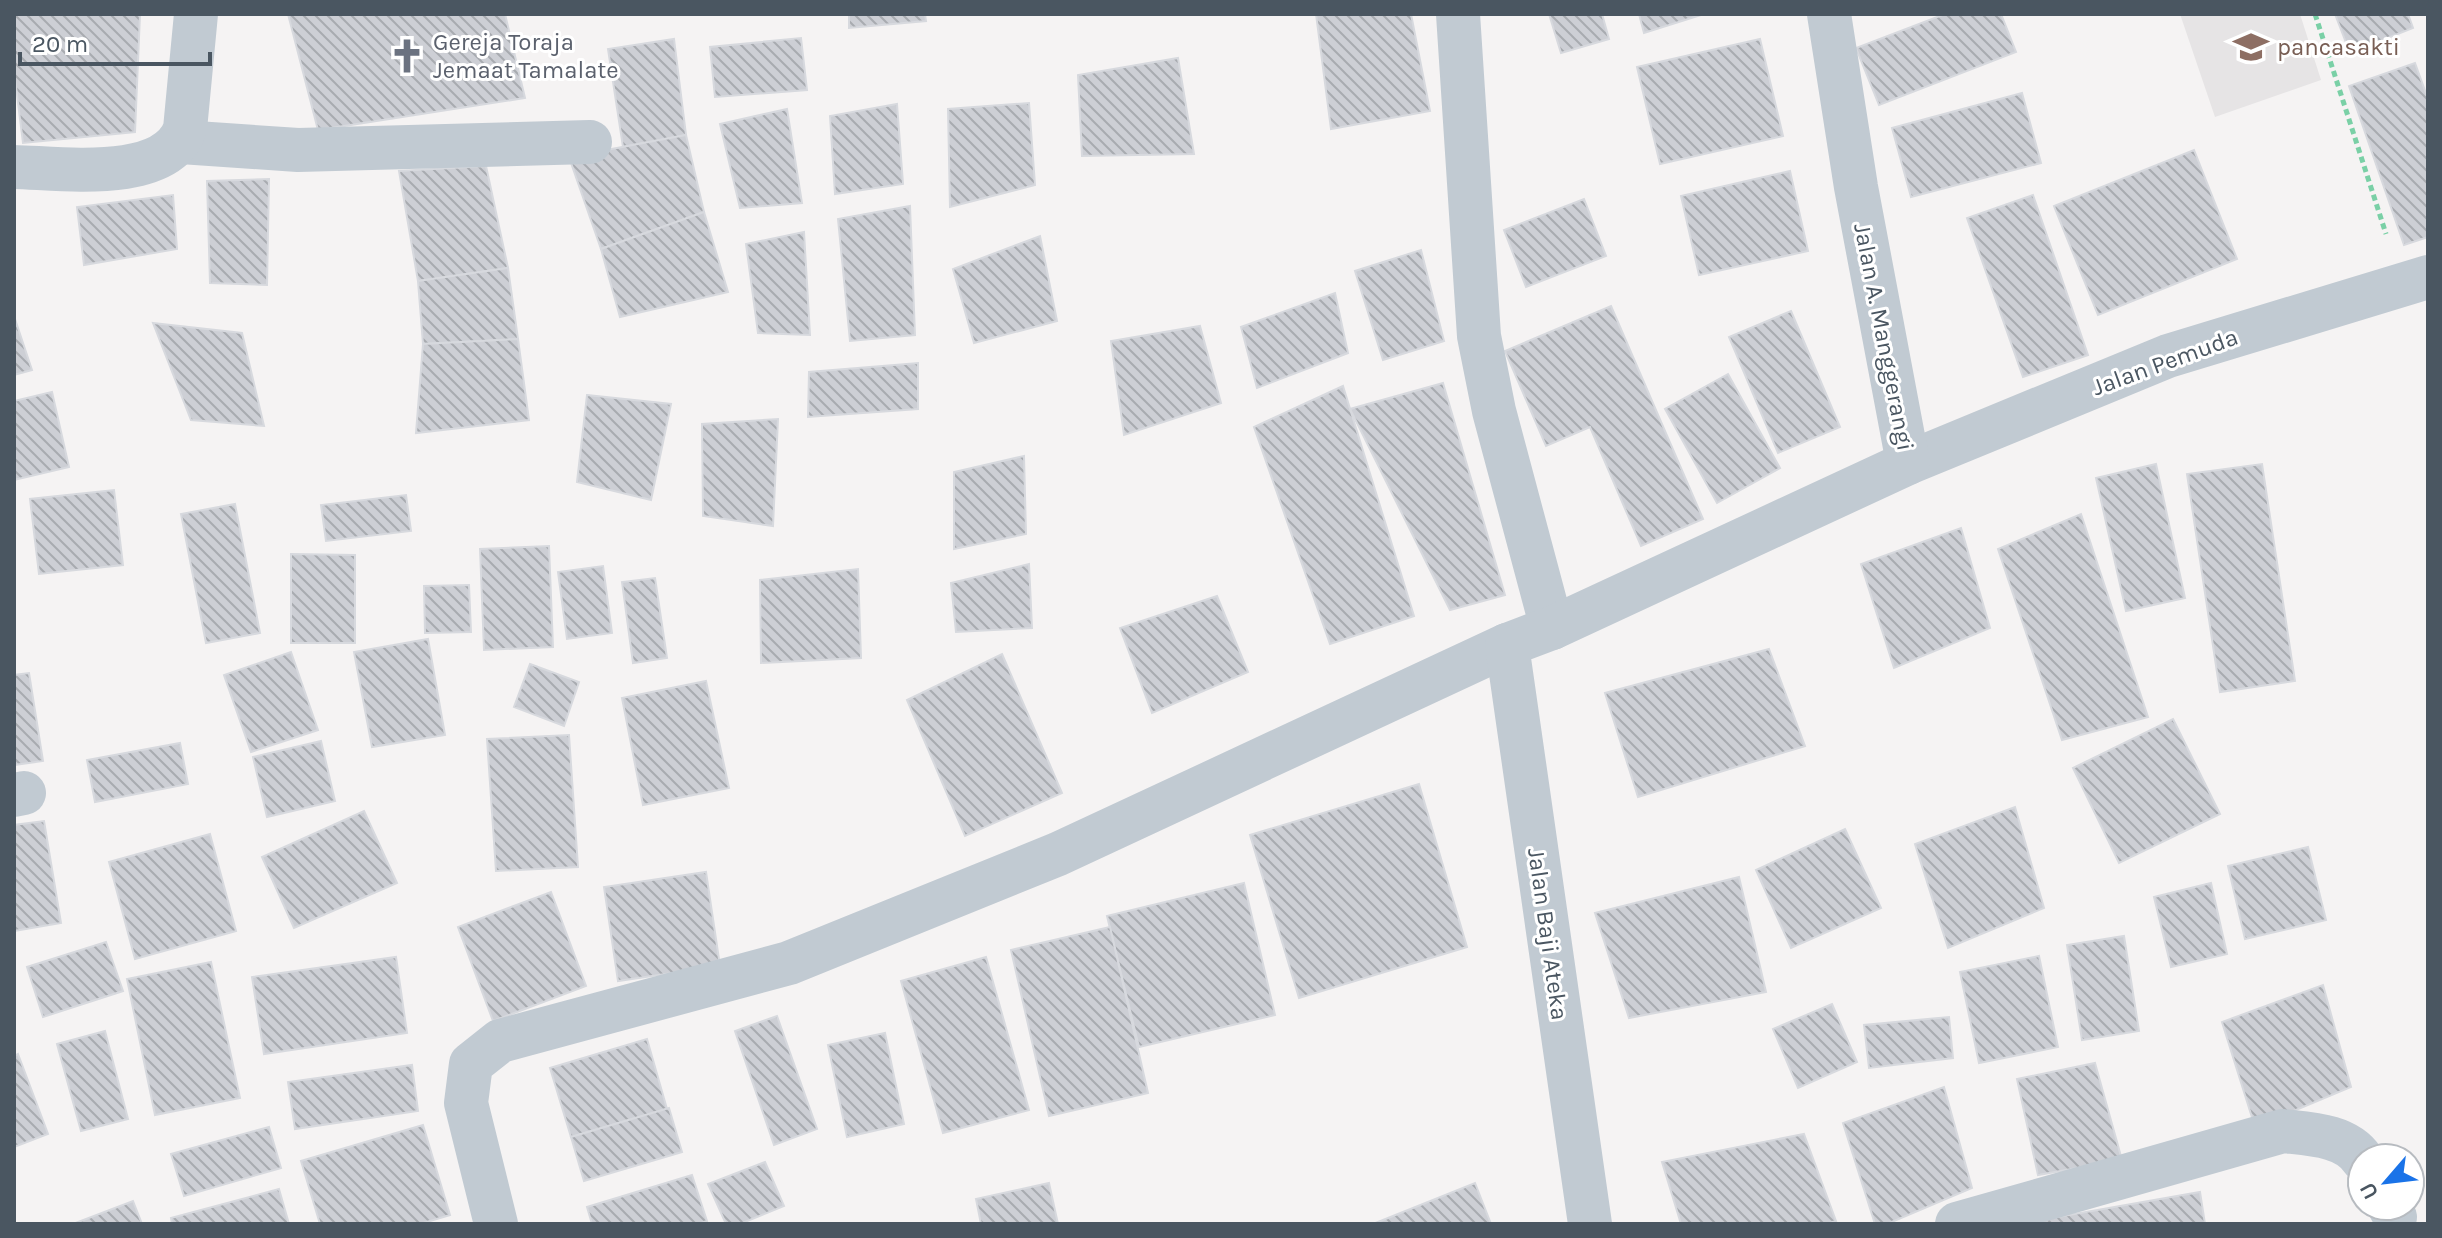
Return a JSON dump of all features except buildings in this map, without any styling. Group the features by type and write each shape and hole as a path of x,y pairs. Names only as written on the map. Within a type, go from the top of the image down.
{"street":[{"path":"14,167 123,168 151,163 169,153 181,142 185,129 196,14"},
{"path":"1458,14 1479,336 1494,411 1552,628"},
{"name":"Jalan A. Manggerangi","path":"496,1224 466,1103 471,1064 500,1041 789,963 1058,854 1908,463 1856,187 1829,14"},
{"path":"181,142 298,150 590,142"},
{"name":"Jalan Pemuda","path":"1908,463 2168,356 2415,281"},
{"name":"Jalan Baji Ateka","path":"1507,645 1590,1224"},
{"path":"1957,1224 2283,1131 2324,1136 2346,1146"}],"path":[{"path":"2315,14 2415,281"}],"shaded area":[{"name":"pancasakti","path":"2180,14 2300,14 2321,80 2215,117"}],"place":[{"name":"pancasakti","path":"2251,47"},
{"name":"Gereja Toraja Jemaat Tamalate","path":"407,56"}]}
